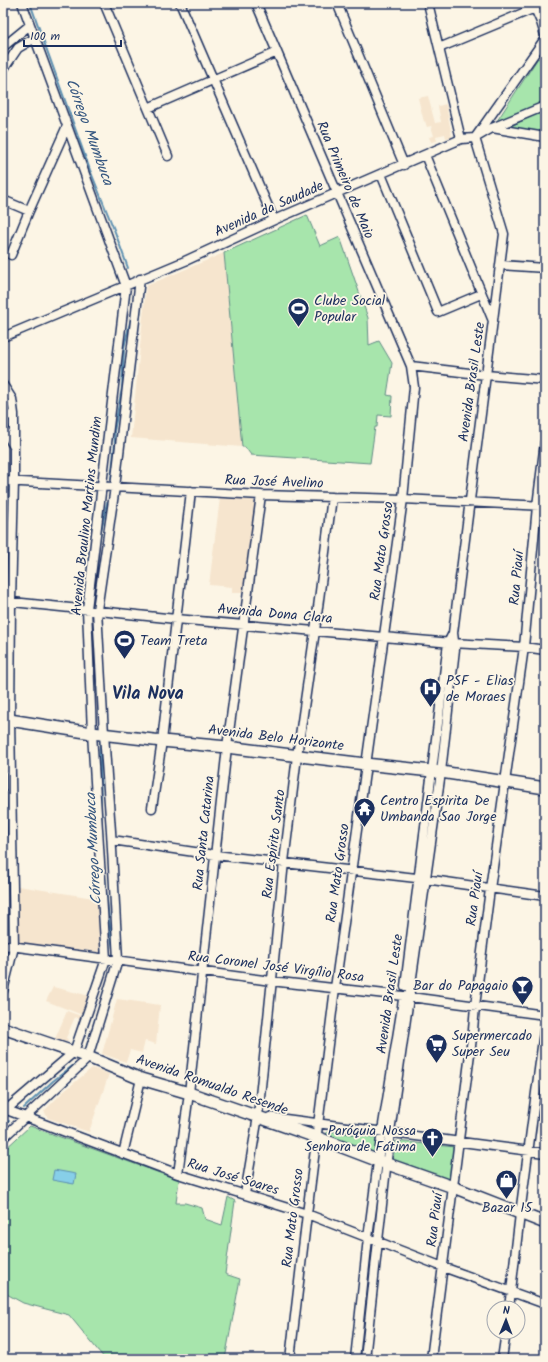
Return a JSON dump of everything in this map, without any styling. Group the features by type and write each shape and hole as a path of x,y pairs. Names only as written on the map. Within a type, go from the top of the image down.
{"street":[{"name":"Avenida Braulino Martins Mundim","path":"22,3 127,285 87,609 92,732 106,959 74,1052"},
{"path":"104,3 168,156"},
{"path":"180,3 274,220"},
{"name":"Rua Primeiro de Maio","path":"256,3 411,366"},
{"path":"336,3 404,164"},
{"path":"428,3 461,140"},
{"path":"439,48 534,5 541,22 545,39 545,52"},
{"path":"3,47 30,25"},
{"path":"3,71 18,48 35,38"},
{"path":"475,138 545,39"},
{"path":"148,108 277,52"},
{"name":"Avenida da Saudade","path":"3,337 185,261 274,220 425,155 461,140 475,138 492,128 545,106"},
{"path":"11,255 67,126"},
{"path":"492,128 545,137"},
{"name":"Avenida Brasil Leste","path":"365,1359 381,1215 386,1131 437,772 469,502 504,234 475,138"},
{"path":"425,155 493,321"},
{"path":"381,174 438,312 481,294"},
{"path":"3,200 29,211"},
{"path":"500,265 545,268"},
{"name":"Avenida Braulino Martins Mundim","path":"3,1138 88,1057 118,960 97,610 114,487 138,280"},
{"path":"411,366 545,380"},
{"name":"Rua Mato Grosso","path":"290,1359 316,1137 365,764 403,499 414,386 411,366"},
{"path":"3,385 12,399 14,414 14,481 7,602 7,720 14,947 3,991"},
{"path":"3,417 14,414"},
{"path":"3,428 14,448"},
{"name":"Rua Piauí","path":"431,1359 490,889 524,647 541,506 545,442"},
{"name":"Rua José Avelino","path":"3,481 261,495 403,499 541,506"},
{"path":"152,808 162,741 191,491"},
{"name":"Rua Santa Catarina","path":"178,1174 189,1093 201,972 227,747 261,495"},
{"name":"Rua Espírito Santo","path":"245,1194 258,1116 284,862 332,497"},
{"name":"Avenida Dona Clara","path":"7,602 176,619 452,643 524,647 545,650"},
{"name":"Avenida Belo Horizonte","path":"7,720 104,734 437,772 545,788"},
{"path":"112,840 215,855 422,879 545,896"},
{"name":"Rua Coronel José Virgílio Rosa","path":"3,945 201,972 545,1015"},
{"path":"510,1300 545,1024"},
{"name":"Avenida Romualdo Resende","path":"3,1028 88,1057 141,1079 258,1116 383,1163 453,1187 545,1223"},
{"path":"5,1109 74,1052"},
{"path":"123,1154 141,1079"},
{"name":"Rua José Soares","path":"5,1109 178,1174 307,1214 443,1267 545,1304"},
{"path":"258,1116 386,1131 545,1153"},
{"name":"Avenida Brasil Leste","path":"355,1359 371,1214 383,1163"},
{"path":"371,1214 381,1215"},
{"path":"361,1298 372,1299"},
{"path":"502,1359 505,1340"}],"shaded area":[{"path":"428,96 435,123 441,122 438,106 446,104 452,137 446,138 445,134 436,136 437,141 431,142 429,137 434,136 431,126 427,127 425,121 424,122 418,98"},
{"path":"224,253 242,447 131,438 146,286"},
{"path":"220,498 253,500 255,503 244,593 232,593 232,587 209,585"},
{"path":"18,886 100,899 101,952 18,943"},
{"path":"53,987 90,996 85,1016 46,1001"},
{"path":"117,999 160,1005 156,1044 145,1041 142,1053 130,1050 126,1062 102,1054"},
{"path":"67,1011 81,1016 79,1019 75,1017 66,1038 68,1039 66,1043 55,1039"},
{"path":"92,1068 109,1074 89,1132 48,1118 44,1111 62,1093"}],"green space":[{"path":"538,58 543,61 545,66 545,101 495,124"},
{"path":"545,110 545,134 509,127"},
{"name":"Clube Social Popular","path":"307,215 320,246 340,237 368,318 369,345 379,341 392,363 387,395 392,396 391,416 378,415 370,463 251,455 245,447 242,447 224,253"},
{"path":"30,1126 179,1180 176,1203 185,1203 202,1208 205,1219 222,1225 228,1197 235,1201 225,1274 240,1279 225,1359 105,1359 69,1315 23,1303 3,1292 3,1151"},
{"path":"328,1131 380,1138 378,1157 325,1136"},
{"path":"396,1141 455,1147 451,1183 392,1163"}],"water":[{"path":"54,1170 76,1174 74,1184 52,1180"}],"waterway":[{"name":"Córrego Mumbuca","path":"30,3 90,170 128,268"},
{"name":"Córrego Mumbuca","path":"111,479 115,443 114,431 122,388 124,347 132,314"},
{"name":"Córrego Mumbuca","path":"100,535 107,503"},
{"name":"Córrego Mumbuca","path":"93,608 99,541"},
{"name":"Córrego Mumbuca","path":"100,741 103,848 107,903 114,956"},
{"name":"Córrego Mumbuca","path":"85,1052 93,1028"},
{"name":"Córrego Mumbuca","path":"24,1108 53,1081 75,1064"},
{"name":"Córrego Mumbuca","path":"3,1125 9,1121"}],"place":[{"name":"Clube Social Popular","path":"299,328"},
{"name":"Team Treta","path":"124,660"},
{"name":"PSF - Elias de Moraes","path":"431,708"},
{"name":"Centro Espirita De Umbanda Sao Jorge","path":"365,828"},
{"name":"Bar do Papagaio","path":"523,1006"},
{"name":"Supermercado Super Seu","path":"436,1064"},
{"name":"Paróquia Nossa Senhora de Fátima","path":"432,1158"},
{"name":"Bazar 15","path":"507,1200"}],"district":[{"name":"Vila Nova","path":"148,694"}]}
